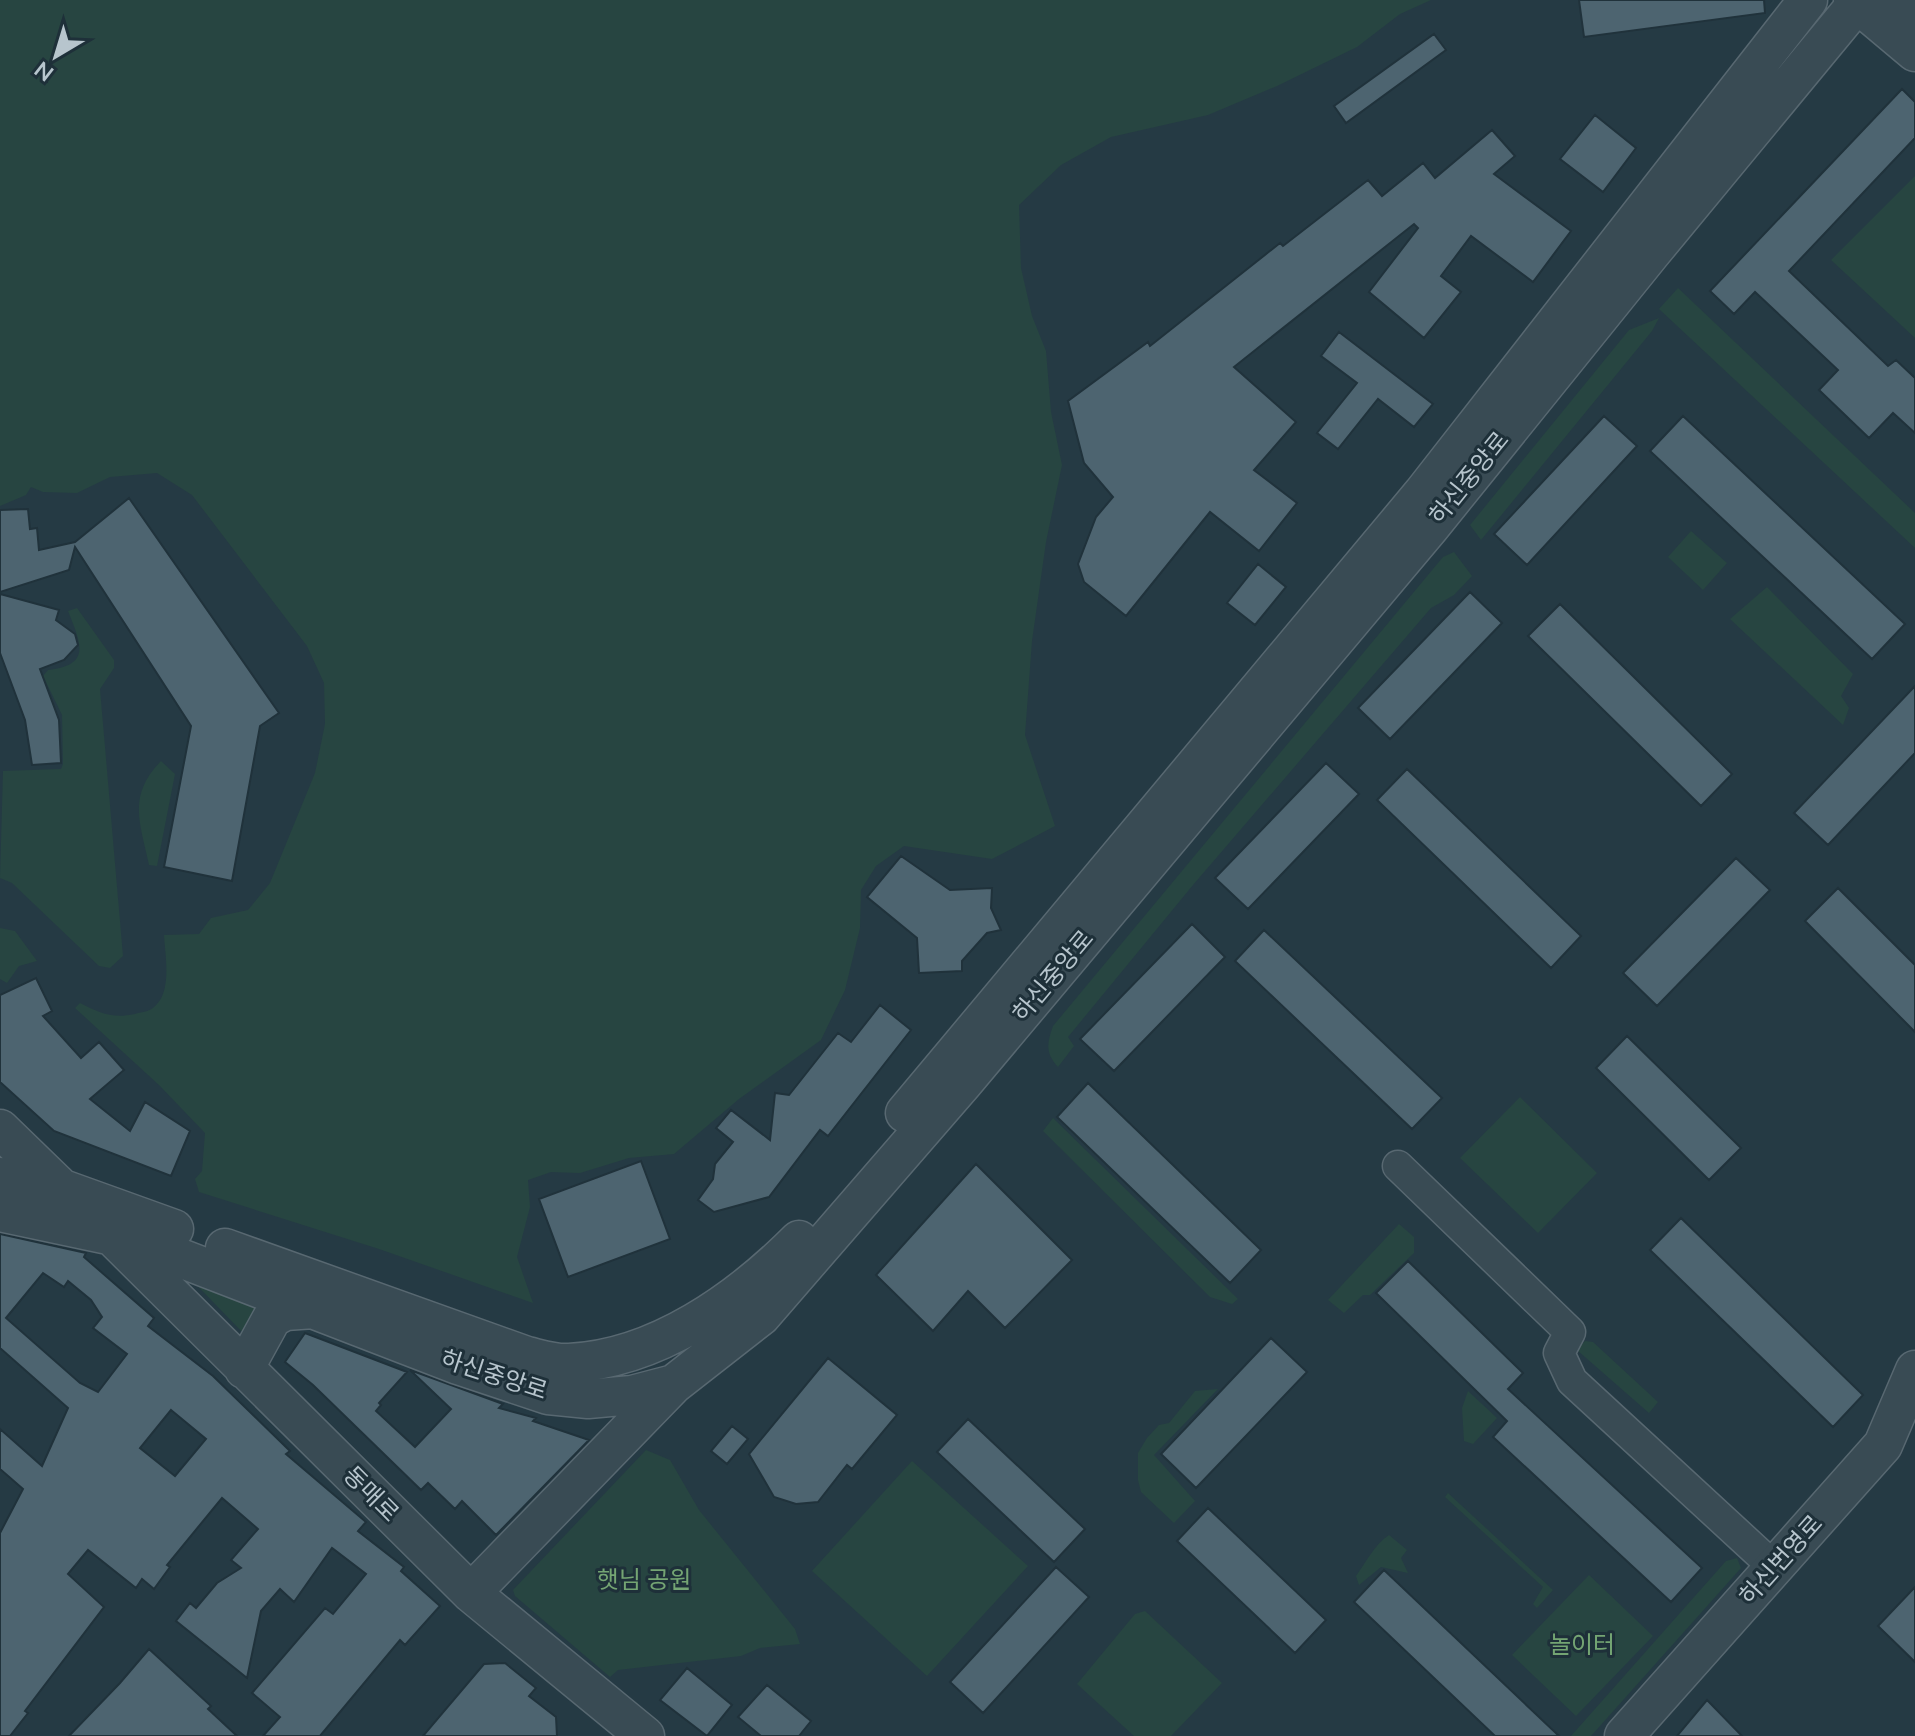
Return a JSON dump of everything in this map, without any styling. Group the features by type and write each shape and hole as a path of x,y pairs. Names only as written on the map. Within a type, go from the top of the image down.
{"street":[{"name":"하신중앙로","path":"1700,168 1808,0"},
{"path":"1897,0 1915,16"},
{"name":"하신중앙로","path":"0,1212 136,1241 458,1365 548,1395 588,1399 632,1395 674,1384 761,1316 953,1074 1419,519 1700,168 1857,1"},
{"path":"1857,1 1915,52"},
{"name":"하신중앙로","path":"0,1177 60,1188 527,1356 568,1363 620,1355 666,1338 729,1300 761,1276 817,1221 953,1074"},
{"path":"0,1129 60,1188"},
{"path":"1398,1166 1570,1332 1559,1353 1572,1381 1775,1568"},
{"name":"동매로","path":"60,1188 471,1593 645,1736"},
{"path":"244,1369 272,1318 285,1311 314,1309"},
{"name":"하신번영로","path":"1624,1736 1883,1445 1915,1370"},
{"path":"471,1593 674,1384"}],"green space":[{"path":"0,0 1431,0 1400,14 1357,47 1277,86 1208,115 1111,137 1061,165 1019,205 1021,268 1032,316 1046,351 1051,412 1062,465 1046,542 1032,641 1025,735 1055,826 992,859 904,846 876,866 861,890 860,928 845,990 821,1040 739,1099 674,1154 629,1158 580,1173 551,1172 528,1180 530,1207 517,1257 533,1303 379,1249 199,1192 195,1179 202,1171 205,1133 159,1085 75,1008 80,1003 120,1016 151,1009 159,1001 166,984 164,935 199,934 211,918 248,910 270,883 315,773 325,724 324,683 307,646 192,495 157,473 110,477 77,493 43,492 31,487 26,495 0,506"},
{"path":"1915,176 1915,338 1831,260"},
{"path":"1678,288 1915,513 1915,548 1659,309"},
{"path":"1659,318 1652,331 1481,540 1470,525 1629,330"},
{"path":"1691,531 1727,563 1703,590 1668,557"},
{"path":"1454,552 1472,576 1454,595 1431,608 1193,885 1068,1037 1074,1046 1058,1067 1048,1048 1053,1026 1443,557"},
{"path":"1767,587 1853,674 1841,696 1849,708 1843,725 1730,619"},
{"path":"77,608 114,660 114,668 100,689 123,956 110,968 99,966 12,883 0,878 3,771 61,769 63,764 62,715 43,676 48,670 72,663 77,657 79,642 68,611"},
{"path":"161,761 175,774 157,866 149,865 139,810 144,786"},
{"path":"0,928 15,931 37,961 19,966 7,983 0,979"},
{"path":"1520,1097 1597,1173 1538,1233 1460,1158"},
{"path":"1053,1118 1238,1299 1232,1304 1210,1297 1043,1131"},
{"path":"1399,1224 1414,1237 1414,1253 1370,1295 1363,1295 1344,1313 1328,1300"},
{"path":"183,1271 270,1301 246,1336"},
{"path":"1585,1341 1593,1342 1658,1402 1649,1413 1577,1350"},
{"path":"1218,1389 1154,1455 1195,1501 1174,1523 1141,1492 1138,1453 1147,1438 1159,1425 1169,1423 1195,1391"},
{"path":"1468,1391 1497,1418 1473,1444 1464,1441 1462,1408"},
{"name":"햇님 공원","path":"646,1450 670,1460 699,1510 795,1629 800,1644 760,1648 741,1656 618,1670 610,1677 515,1596 513,1590"},
{"path":"912,1461 1028,1566 927,1676 812,1571"},
{"path":"1448,1493 1553,1590 1537,1608 1533,1604 1543,1587 1445,1497"},
{"path":"1389,1535 1407,1550 1401,1558 1408,1573 1381,1567 1359,1585 1356,1576 1375,1548"},
{"path":"1737,1558 1741,1568 1591,1736 1571,1736 1726,1561"},
{"name":"놀이터","path":"1589,1575 1653,1636 1576,1716 1512,1655"},
{"path":"1145,1611 1222,1683 1171,1736 1134,1736 1077,1684 1135,1614"}],"building":[{"path":"1579,0 1764,0 1765,13 1584,37"},
{"path":"1434,34 1446,50 1346,123 1334,106"},
{"path":"1902,89 1915,102 1915,138 1789,271 1888,366 1896,360 1915,378 1915,433 1893,413 1869,438 1819,390 1838,370 1755,292 1734,314 1710,291"},
{"path":"1595,115 1636,148 1603,192 1560,159"},
{"path":"1492,130 1515,156 1494,174 1571,231 1533,282 1471,236 1441,276 1461,292 1424,338 1369,292 1418,228 1414,224 1234,367 1296,422 1254,470 1297,503 1259,551 1210,512 1126,616 1084,582 1078,564 1096,517 1113,497 1084,463 1068,401 1148,342 1150,346 1280,243 1283,246 1368,180 1382,196 1423,163 1435,178"},
{"path":"1339,332 1433,404 1414,427 1378,399 1338,449 1317,433 1357,383 1321,356"},
{"path":"1604,416 1637,446 1527,565 1494,534"},
{"path":"1683,416 1905,624 1872,659 1650,451"},
{"path":"129,498 279,713 260,726 232,881 164,867 191,726 75,547 69,570 0,592 0,510 28,509 30,529 37,528 39,550 75,542"},
{"path":"1258,564 1286,587 1255,625 1227,603"},
{"path":"1470,592 1502,623 1390,739 1358,708"},
{"path":"0,594 59,610 56,620 75,634 78,645 64,660 40,669 59,720 61,763 32,765 25,720 0,653"},
{"path":"1560,604 1732,774 1701,806 1528,636"},
{"path":"1915,686 1915,753 1828,845 1794,813"},
{"path":"1326,763 1359,794 1248,909 1215,878"},
{"path":"1407,769 1581,936 1551,968 1377,800"},
{"path":"901,856 950,890 992,888 991,908 1001,930 987,933 962,961 962,971 919,973 917,938 867,897"},
{"path":"1736,858 1770,890 1657,1006 1623,973"},
{"path":"1838,888 1915,965 1915,1032 1805,921"},
{"path":"1192,924 1225,957 1114,1071 1080,1039"},
{"path":"1264,930 1442,1098 1412,1129 1235,961"},
{"path":"36,978 52,1011 43,1016 81,1058 99,1042 124,1070 90,1099 130,1131 145,1102 190,1131 171,1176 54,1131 0,1082 0,995"},
{"path":"880,1005 911,1030 828,1136 820,1130 769,1197 714,1212 698,1200 713,1179 715,1164 733,1142 716,1128 731,1110 770,1140 775,1093 789,1095 838,1033 851,1042"},
{"path":"1627,1036 1741,1148 1709,1180 1596,1068"},
{"path":"1088,1083 1261,1250 1230,1283 1057,1117"},
{"path":"641,1161 670,1239 568,1277 539,1199"},
{"path":"976,1164 1072,1260 1005,1328 968,1291 933,1331 876,1275"},
{"path":"1681,1218 1863,1395 1833,1427 1650,1250"},
{"path":"0,1234 86,1253 84,1257 154,1318 148,1326 213,1376 290,1451 286,1454 366,1522 358,1531 404,1567 401,1571 440,1606 405,1645 400,1640 320,1736 263,1736 280,1717 252,1693 325,1608 333,1614 366,1574 332,1548 294,1602 280,1589 261,1611 247,1678 176,1621 190,1603 196,1608 217,1583 241,1568 231,1560 258,1529 222,1498 167,1565 170,1567 154,1589 142,1579 136,1588 88,1550 68,1574 104,1607 25,1711 28,1713 10,1736 0,1736 0,1533 23,1489 0,1469 0,1429 42,1466 68,1408 0,1348","holes":["43,1273 64,1287 68,1281 91,1300 102,1317 93,1328 127,1354 98,1392 80,1383 6,1318","171,1410 206,1439 175,1476 140,1448"]},
{"path":"1408,1261 1523,1373 1508,1389 1702,1568 1671,1602 1493,1437 1507,1421 1376,1293"},
{"path":"305,1333 407,1372 379,1403 381,1405 376,1411 415,1447 451,1409 410,1370 503,1404 499,1408 536,1418 533,1421 589,1440 496,1535 462,1501 455,1509 428,1483 421,1490 313,1385 285,1362"},
{"path":"1271,1338 1307,1372 1196,1488 1161,1454"},
{"path":"828,1358 897,1415 852,1469 847,1465 818,1502 796,1504 774,1497 749,1454"},
{"path":"968,1419 1085,1529 1054,1562 937,1452"},
{"path":"732,1426 748,1439 727,1464 711,1451"},
{"path":"1208,1508 1326,1620 1295,1653 1177,1541"},
{"path":"1056,1567 1089,1597 983,1713 950,1682"},
{"path":"1384,1570 1559,1736 1495,1736 1354,1602"},
{"path":"1915,1587 1915,1662 1878,1626"},
{"path":"149,1649 211,1706 208,1709 237,1736 69,1736"},
{"path":"505,1663 536,1688 529,1696 556,1717 557,1736 423,1736 484,1664"},
{"path":"687,1668 732,1705 707,1736 660,1700"},
{"path":"767,1685 811,1721 799,1736 761,1736 738,1717"},
{"path":"1707,1700 1742,1736 1677,1736"}]}
